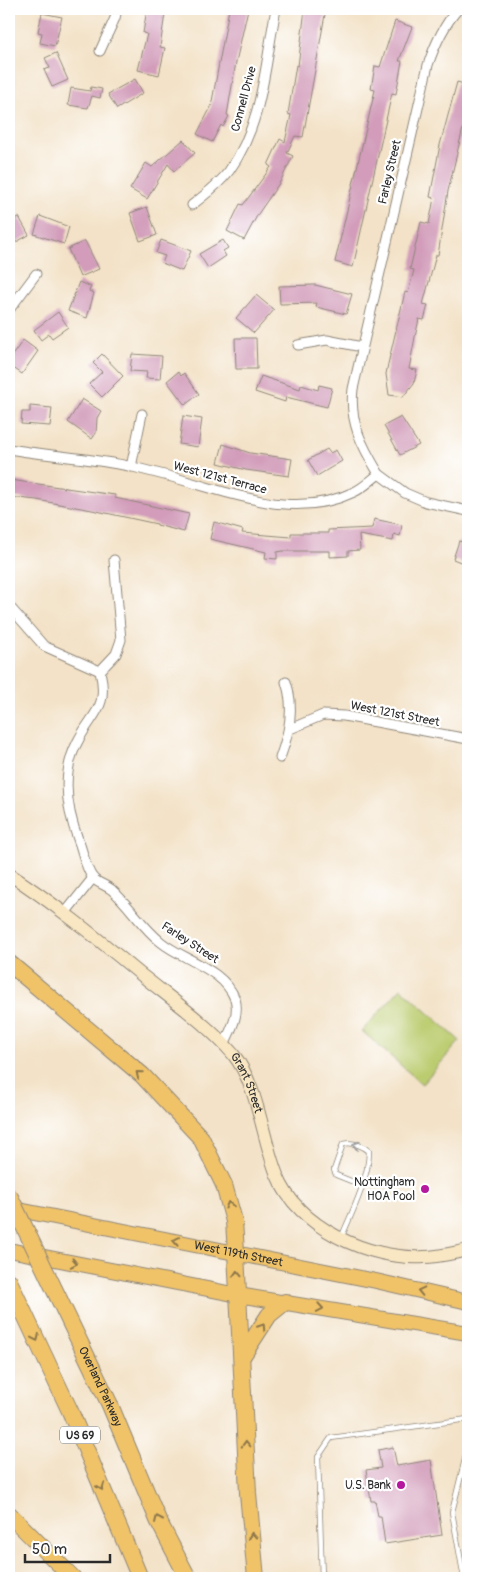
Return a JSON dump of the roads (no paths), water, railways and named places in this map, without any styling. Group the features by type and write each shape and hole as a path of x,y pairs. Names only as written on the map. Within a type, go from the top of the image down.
{"highway":[{"path":"9,962 142,1075 201,1138 224,1185 234,1221 243,1355 248,1493 256,1578"},
{"name":"Overland Parkway","path":"9,1195 110,1405 158,1520 188,1578"},
{"name":"US 69","path":"12,1288 70,1412 140,1578"},
{"path":"243,1355 269,1315 285,1302"},
{"path":"9,1514 73,1578"}],"main road":[{"name":"West 119th Street","path":"9,1208 468,1302"},
{"path":"9,1250 238,1295 468,1333"}],"street":[{"path":"100,51 116,18 117,9"},
{"name":"Connell Drive","path":"192,205 215,186 228,171 242,149 252,128 261,94 276,9"},
{"name":"Farley Street","path":"378,474 363,449 353,418 353,389 428,65 436,42 448,20 458,9"},
{"path":"9,310 36,274"},
{"path":"298,345 327,340 362,347"},
{"path":"131,467 142,414"},
{"name":"West 121st Terrace","path":"9,449 74,457 131,467 244,498 294,505 317,503 341,497 356,491 378,474"},
{"path":"378,474 405,492 426,502 468,511"},
{"path":"100,672 116,654 121,640 114,560"},
{"path":"9,606 44,646 100,672"},
{"path":"65,913 93,878 76,835 67,782 76,744 101,704 104,690 100,672"},
{"path":"280,758 290,729 290,693 286,682"},
{"name":"West 121st Street","path":"290,729 323,715 344,716 468,739"},
{"name":"Grant Street","path":"9,874 65,913 224,1045 239,1064 248,1083 277,1175 284,1189 294,1203 312,1220 341,1239 370,1249 412,1257 436,1256 468,1250"},
{"name":"Farley Street","path":"93,878 113,891 145,928 161,943 214,974 226,985 235,999 237,1015 224,1045"}],"lane":[{"path":"341,1239 361,1185 369,1151 349,1143 343,1144 338,1156 336,1175 361,1185"},
{"path":"322,1578 318,1456 331,1438 468,1419"},
{"path":"464,1578 452,1512 468,1447"}],"place":[{"name":"Nottingham HOA Pool","path":"425,1189"},
{"name":"U.S. Bank","path":"401,1485"}]}
